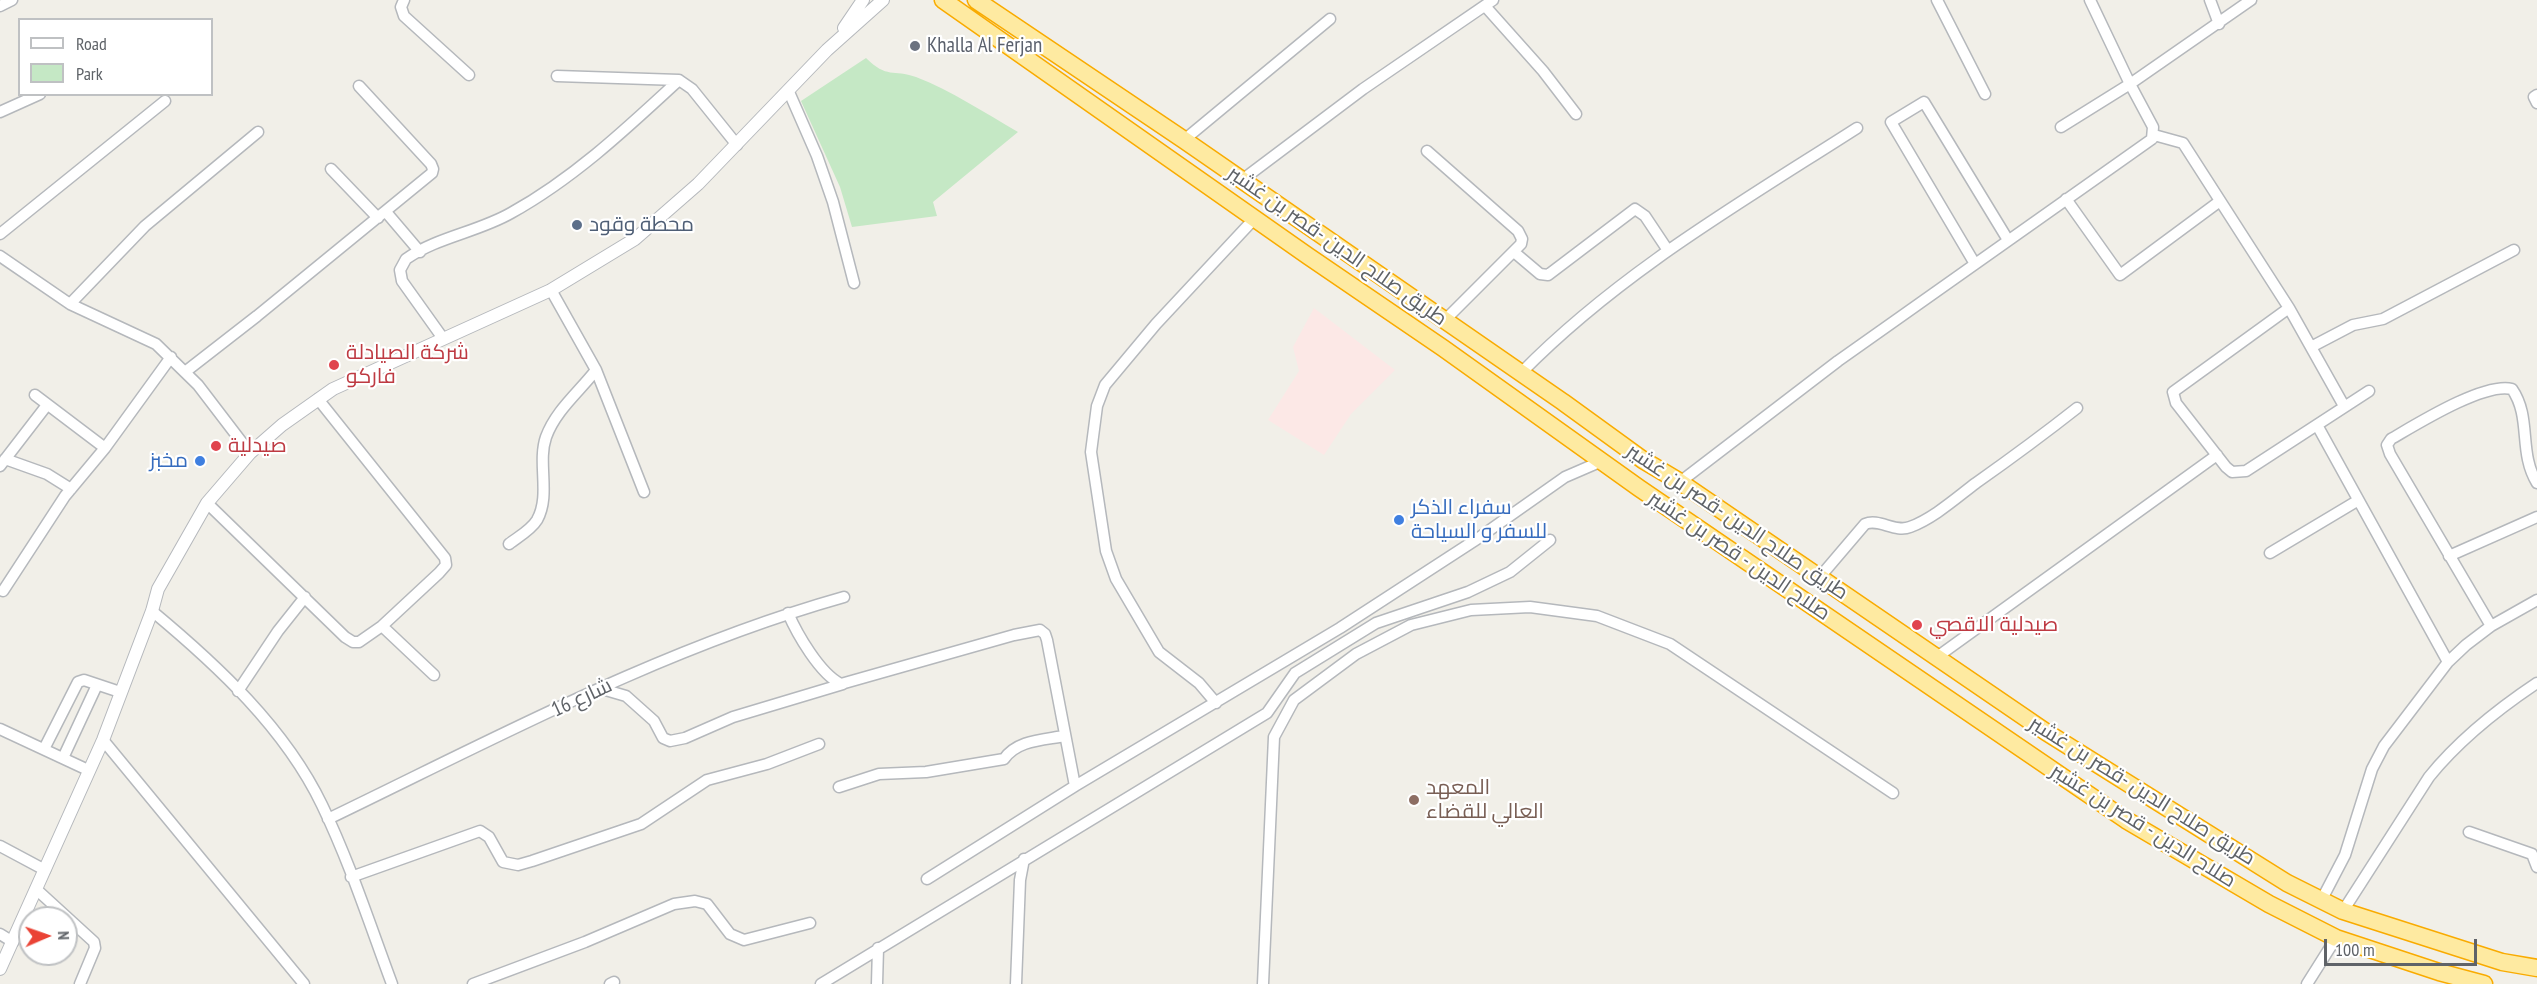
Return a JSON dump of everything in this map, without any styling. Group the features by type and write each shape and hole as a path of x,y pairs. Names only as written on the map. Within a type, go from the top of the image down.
{"highway":[{"name":"صلاح الدين - قصر بن غشير","path":"943,0 1658,500 2126,820 2269,904 2336,938 2439,972 2484,984"},
{"name":"طريق صلاح الدين -قصر بن غشير","path":"976,0 1184,140 1643,460 1676,480 2046,732 2287,884 2343,911 2502,962 2537,968"},
{"path":"1597,457 1606,447 1607,439 1602,431"},
{"path":"1658,500 1653,483 1658,478 1676,480"}],"street":[{"path":"0,6 12,0"},
{"path":"404,0 401,7 404,16 469,75"},
{"path":"827,50 863,0"},
{"path":"0,969 103,740 152,611 158,589 207,503 250,453 282,425 333,388 551,290 635,239 698,183 789,92 827,50 883,0"},
{"path":"1937,0 1984,94"},
{"path":"1676,480 1838,361 2152,139 2153,127 2090,0"},
{"path":"2210,0 2219,24"},
{"path":"2061,127 2130,84 2251,0"},
{"path":"1242,180 1363,89 1489,3 1576,114"},
{"path":"1184,140 1329,19"},
{"path":"557,76 679,80 692,88 737,145"},
{"path":"442,338 402,281 400,275 406,259 509,214 568,177 601,152 679,80"},
{"path":"185,372 382,215 433,169 359,86"},
{"path":"789,92 830,193 854,283"},
{"path":"2537,95 2534,97 2537,103"},
{"path":"0,112 36,96"},
{"path":"0,234 165,101"},
{"path":"1975,264 1891,122 1924,102 2008,240"},
{"path":"1521,373 1560,335 1667,249 1857,128"},
{"path":"70,304 146,226 258,132"},
{"path":"2154,135 2183,143 2289,308 2344,406"},
{"path":"1427,151 1518,231 1522,242 1445,320"},
{"path":"331,169 420,252"},
{"path":"2066,199 2120,275 2220,201"},
{"path":"1514,252 1540,274 1552,274 1635,209 1645,216 1667,249"},
{"path":"1216,703 1199,683 1159,652 1116,579 1106,552 1091,452 1092,436 1097,406 1105,385 1156,324 1254,219"},
{"path":"2311,347 2353,325 2383,319 2514,250"},
{"path":"0,256 70,304 156,344 185,372 250,453"},
{"path":"551,290 596,370 644,492"},
{"path":"2289,308 2173,392 2176,403 2232,472 2239,473 2368,391"},
{"path":"3,591 71,489 105,448 171,357"},
{"path":"509,544 529,529 540,511 542,453 554,420 596,370"},
{"path":"2490,626 2390,454 2387,445 2391,439 2452,405 2500,386 2512,389 2521,402 2528,465 2537,483"},
{"path":"35,395 105,448"},
{"path":"207,503 353,642 359,642 382,626 443,569 445,558 318,399"},
{"path":"48,405 3,462 46,474 71,489"},
{"path":"1819,578 1865,524 1871,522 1896,529 1907,528 1918,523 1981,480 2077,408"},
{"path":"2317,424 2357,501 2448,663"},
{"path":"1936,657 2217,455"},
{"path":"927,879 1075,786 1340,628 1478,539 1597,457"},
{"path":"2270,553 2357,501"},
{"path":"2449,556 2537,517"},
{"path":"821,984 1267,713 1294,673 1376,624 1468,592 1510,572 1550,540"},
{"path":"238,691 278,631 305,597"},
{"name":"شارع 16","path":"328,819 602,689 726,634 844,597"},
{"path":"2321,901 2345,855 2376,761 2384,746 2448,663 2466,645 2490,626 2537,600"},
{"path":"1263,984 1274,737 1294,700 1356,654 1411,625 1471,610 1530,607 1597,616 1670,644 1893,793"},
{"path":"152,611 190,642 238,691 285,746 311,785 328,819 392,984"},
{"path":"788,613 803,643 838,683 846,683"},
{"path":"382,626 434,675"},
{"path":"602,689 626,696 654,721 663,738 670,741 686,738 733,717 846,683 1006,637 1040,630 1045,634 1047,640 1075,786"},
{"path":"44,749 78,682 84,680 120,692"},
{"path":"2343,911 2428,777 2440,762 2504,704 2537,682"},
{"path":"63,758 97,685"},
{"path":"0,729 88,770"},
{"path":"839,787 879,774 926,772 1004,759 1018,746 1064,736"},
{"path":"103,740 304,984"},
{"path":"351,877 480,831 489,837 503,862 518,865 641,824 706,780 767,764 819,744"},
{"path":"2469,832 2532,854 2537,867"},
{"path":"0,846 45,870"},
{"path":"1016,984 1020,880 1024,859"},
{"path":"36,889 94,942 95,948 80,984"},
{"path":"473,984 686,901 707,904 730,934 744,940 810,923"},
{"path":"0,934 13,942"},
{"path":"2311,983 2336,938"},
{"path":"877,984 878,948"}],"shaded area":[{"path":"1314,308 1395,370 1351,414 1324,455 1268,420 1299,371 1293,347"}],"green space":[{"path":"866,58 879,69 916,77 942,89 1018,132 933,202 937,216 852,227 840,187 801,101"}],"place":[{"name":"Khalla Al Ferjan","path":"915,46"},
{"name":"محطة وقود","path":"577,225"},
{"name":"شركة الصيادلة فاركو","path":"334,365"},
{"name":"صيدلية","path":"216,446"},
{"name":"مخبز","path":"200,461"},
{"name":"سفراء الذكر للسفر و السياحة","path":"1399,520"},
{"name":"صيدلية الاقصي","path":"1917,625"},
{"name":"المعهد العالي للقضاء","path":"1414,800"}]}
